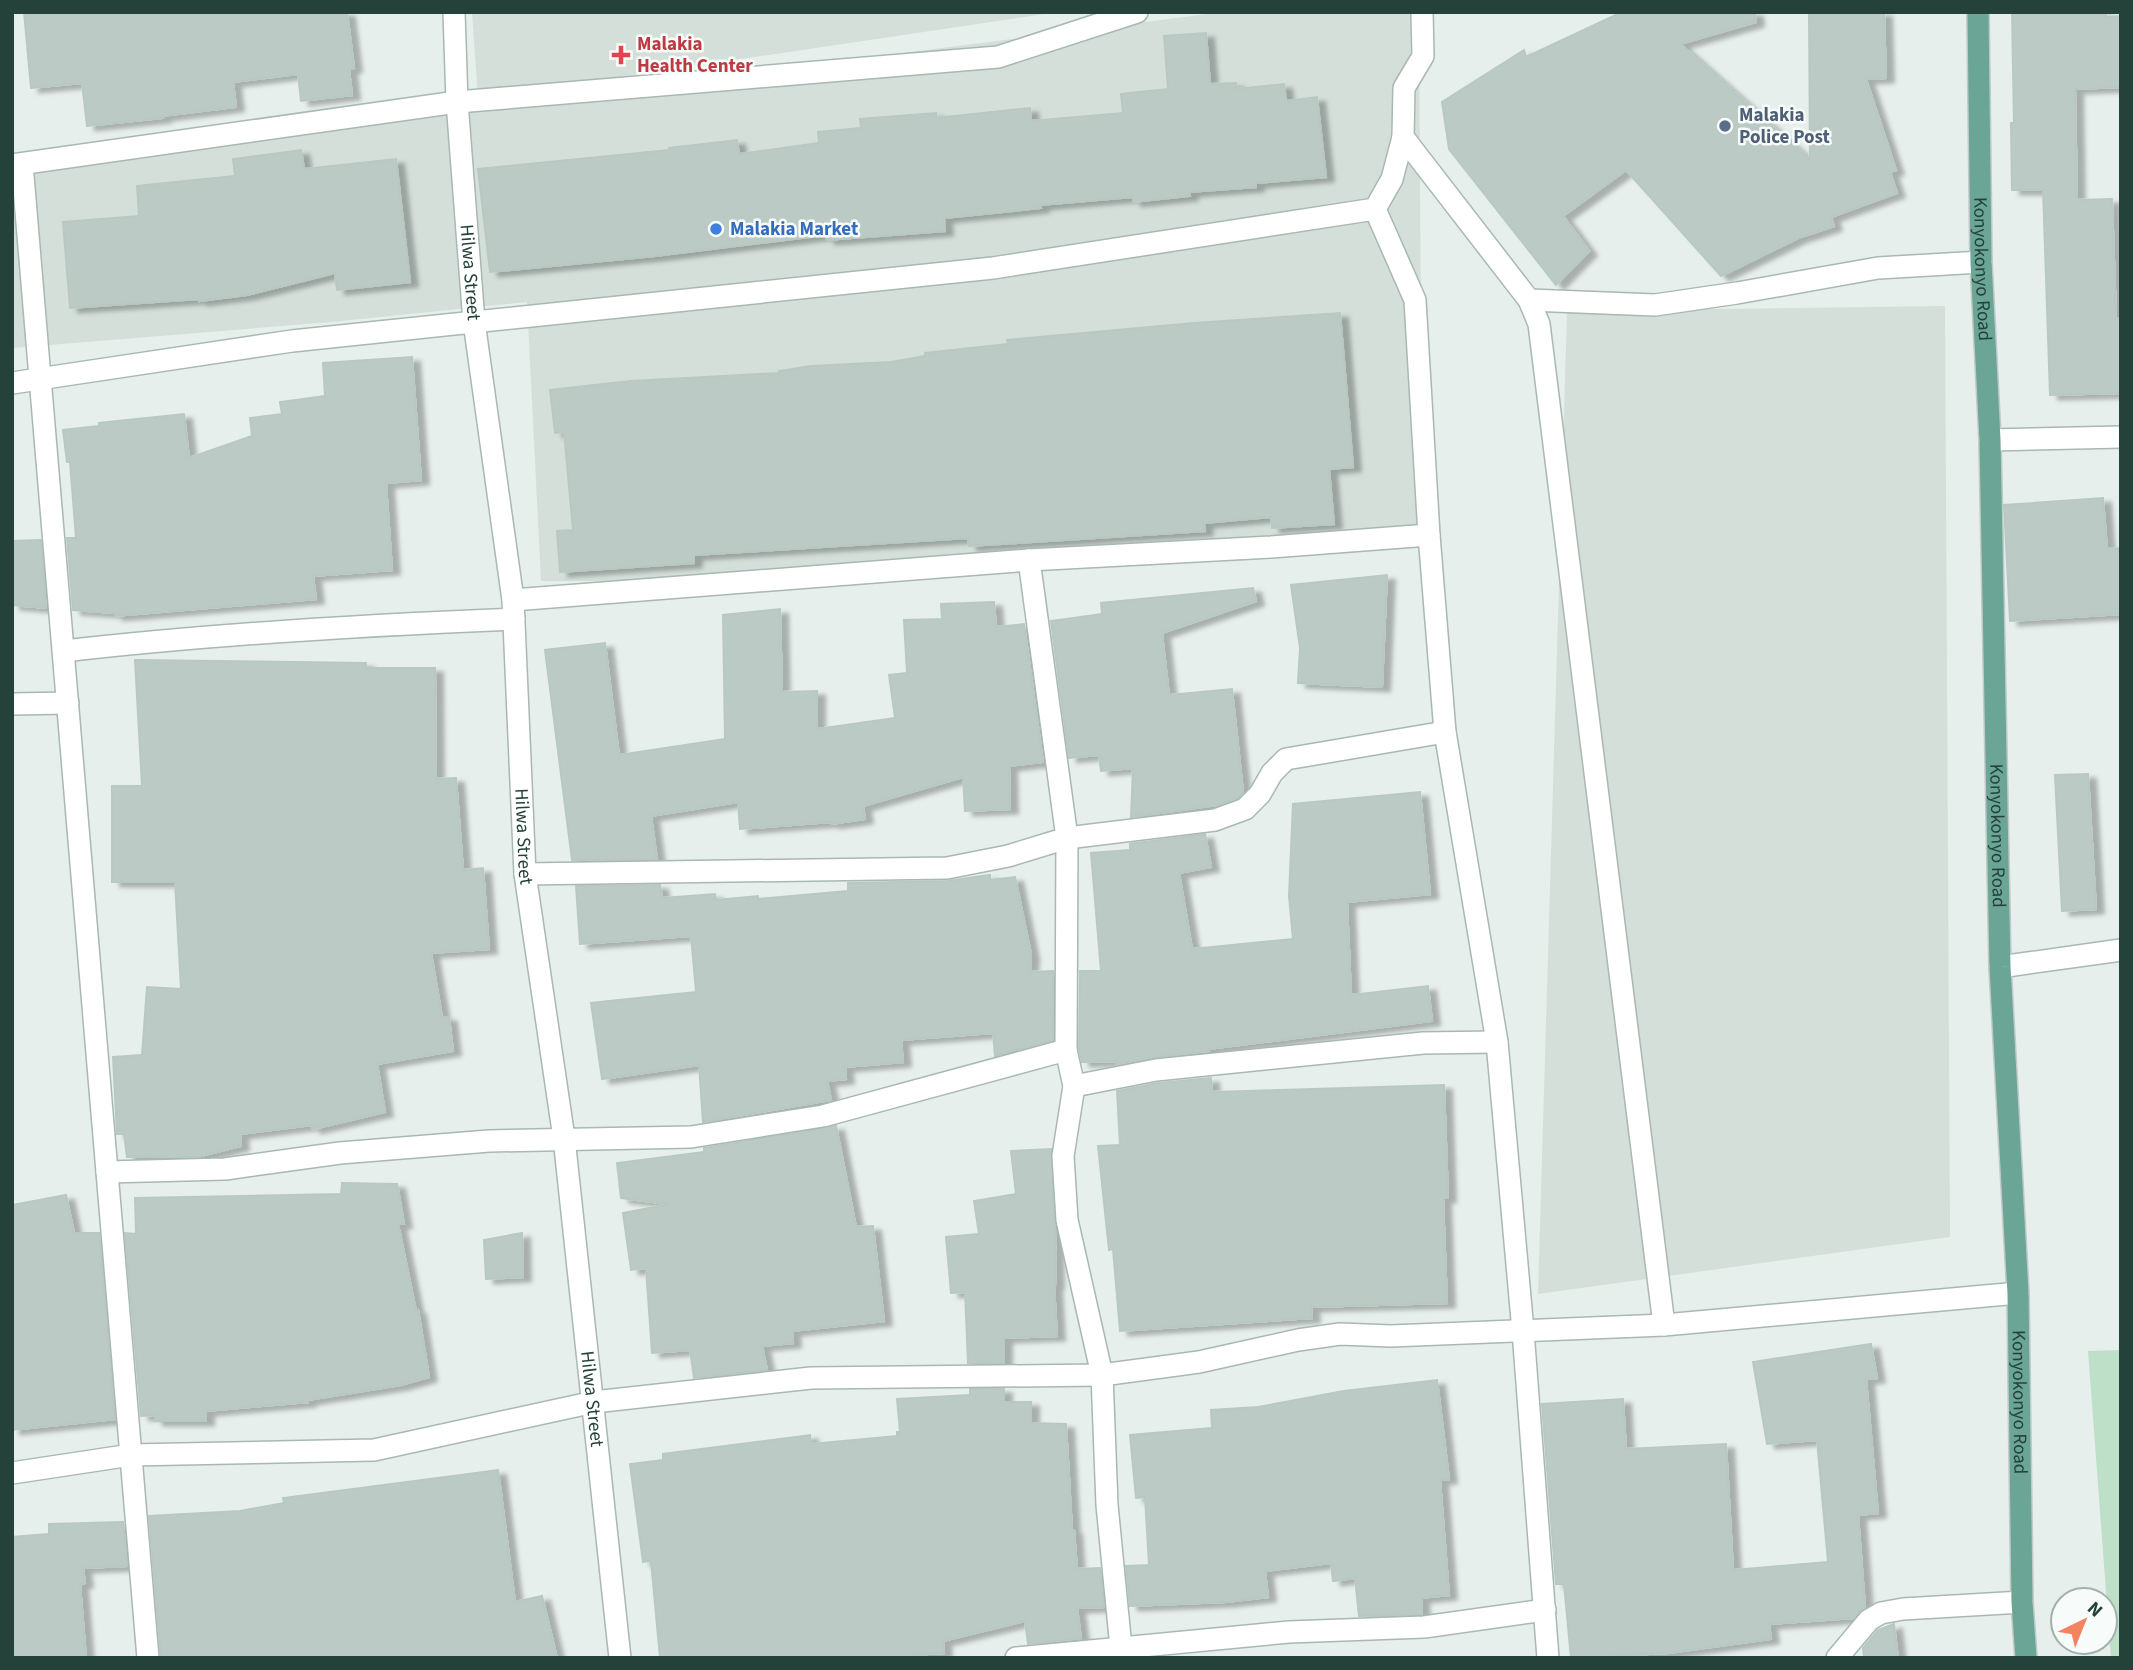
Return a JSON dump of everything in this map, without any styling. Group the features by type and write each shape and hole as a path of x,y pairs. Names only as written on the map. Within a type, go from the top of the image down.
{"main road":[{"name":"Konyokonyo Road","path":"1978,12 1981,262 1990,439 2000,967 2018,1293 2022,1602 2026,1658"}],"street":[{"name":"Hilwa Street","path":"454,12 457,102 474,322 514,609 526,874 564,1139 620,1658"},
{"path":"148,1658 41,380 17,164 457,102 998,57 1137,12"},
{"path":"1375,209 1392,179 1403,137 1404,88 1423,56 1422,12"},
{"path":"1403,137 1529,300 1539,324 1664,1325"},
{"path":"12,383 292,341 993,268 1375,209"},
{"path":"1375,209 1415,300 1429,535 1446,732 1497,1042 1548,1658"},
{"path":"1529,300 1655,305 1878,268 1981,262"},
{"path":"1990,439 2121,436"},
{"path":"64,651 1029,560 1429,535"},
{"path":"1029,560 1066,838 1066,1050 1074,1086 1063,1156 1067,1220 1102,1375 1107,1505 1122,1653"},
{"path":"12,704 68,703"},
{"path":"526,874 947,867 1008,856 1066,838 1215,820 1245,808 1260,794 1272,773 1286,759 1446,732"},
{"path":"2000,967 2121,950"},
{"path":"1074,1086 1156,1070 1423,1043 1497,1042"},
{"path":"107,1172 225,1169 340,1153 489,1141 691,1137 823,1116 1066,1050"},
{"path":"12,1473 131,1455 374,1450 594,1402 811,1378 1102,1375 1199,1362 1298,1340 1340,1334 1391,1336 1664,1325 2018,1293"},
{"path":"1837,1658 1869,1620 1881,1613 1903,1609 2022,1602"},
{"path":"1016,1658 1122,1653 1289,1632 1424,1627 1545,1609"}],"shaded area":[{"name":"Malakia Health Center","path":"472,12 1058,12 478,98"},
{"name":"Malakia Market","path":"1223,12 1419,12 1422,526 991,554 682,581 541,581 527,302 332,322 12,348 12,156 347,124"},
{"path":"1945,306 1950,1237 1538,1294 1567,311"}],"green space":[{"path":"2121,1350 2121,1658 2111,1658 2119,1656 2119,1586 2106,1586 2088,1351"}],"building":[{"path":"24,12 347,12 354,68 349,69 352,95 301,101 298,74 233,82 236,107 87,126 82,83 31,88"},
{"path":"1622,12 1755,12 1756,22 1680,44 1810,160 1809,12 1884,12 1886,78 1866,79 1896,170 1890,172 1897,193 1831,217 1834,226 1798,238 1721,276 1626,170 1563,216 1589,251 1556,285 1449,149 1442,102 1524,50 1526,57"},
{"path":"2012,12 2106,12 2106,17 2121,16 2121,87 2075,89 2077,200 2112,199 2116,318 2121,318 2121,393 2050,395 2043,190 2012,190"},
{"path":"1206,33 1210,84 1236,83 1236,89 1284,84 1286,101 1317,97 1326,177 1256,183 1256,187 1189,192 1190,196 1133,202 1133,197 1040,205 1041,208 944,218 945,231 827,240 826,235 655,256 490,272 478,169 669,150 737,140 739,154 819,143 818,132 861,128 860,119 936,113 936,118 1030,108 1031,121 1123,113 1121,94 1168,89 1164,36"},
{"path":"301,150 304,169 396,159 410,282 337,290 335,273 247,295 199,301 70,308 63,222 139,216 137,186 235,176 233,159"},
{"path":"1340,313 1353,467 1329,469 1334,524 1272,528 1271,517 1204,523 1205,531 969,546 968,538 694,555 694,563 560,572 557,531 573,530 564,432 555,433 550,390 631,381 780,373 779,371 811,366 891,362 925,356 925,353 1008,344 1007,340"},
{"path":"412,357 421,480 386,483 392,570 313,576 316,599 115,616 115,613 73,610 67,538 76,538 70,462 67,462 63,430 99,426 99,423 184,414 189,458 252,436 250,418 282,414 280,402 325,396 323,363"},
{"path":"2103,498 2107,549 2121,548 2121,614 2010,621 2004,505"},
{"path":"41,540 46,608 12,605 12,541"},
{"path":"1387,575 1382,687 1298,683 1300,648 1291,585"},
{"path":"1253,588 1256,601 1162,633 1169,695 1232,689 1243,792 1238,798 1217,805 1131,817 1133,768 1101,771 1099,755 1069,758 1051,621 1102,614 1101,603"},
{"path":"994,602 996,627 1024,624 1043,762 1009,766 1010,809 965,811 963,777 863,806 865,819 832,824 740,829 738,802 651,816 657,859 572,860 545,650 605,643 619,755 725,739 723,615 780,609 782,692 817,691 817,729 895,718 889,675 907,673 904,620 942,619 941,604"},
{"path":"135,660 366,663 366,668 435,668 436,779 456,778 463,870 483,868 489,949 431,953 442,1017 449,1017 453,1051 377,1064 385,1112 313,1129 312,1125 240,1134 241,1146 197,1157 127,1157 124,1134 117,1134 113,1057 142,1055 147,987 181,989 175,882 112,882 112,786 142,786"},
{"path":"2088,774 2096,909 2062,911 2055,775"},
{"path":"1420,792 1430,894 1347,902 1351,995 1428,986 1432,1021 1208,1049 1209,1051 1116,1064 1116,1061 1082,1062 1079,1049 1080,971 1101,971 1091,853 1130,850 1130,844 1205,834 1211,867 1179,873 1192,949 1293,939 1289,896 1293,804"},
{"path":"990,875 990,880 1015,877 1031,954 1030,972 1053,971 1053,1040 995,1056 993,1033 901,1040 903,1062 845,1067 846,1079 827,1081 831,1100 703,1122 699,1065 602,1079 591,1003 696,992 691,936 580,944 576,886 660,885 662,898 715,894 716,900 758,896 758,899 848,891 848,883 947,881"},
{"path":"1211,1078 1212,1092 1444,1085 1448,1198 1443,1198 1447,1303 1311,1307 1312,1318 1120,1331 1113,1249 1109,1250 1098,1146 1120,1145 1117,1091 1158,1083"},
{"path":"836,1126 856,1227 873,1226 884,1321 792,1331 793,1343 762,1346 767,1370 694,1378 690,1350 652,1353 646,1268 631,1270 623,1213 669,1204 621,1198 617,1163 704,1152 704,1148"},
{"path":"1051,1149 1057,1336 1004,1338 1004,1363 968,1363 965,1292 951,1293 946,1237 979,1234 974,1201 1016,1194 1011,1151"},
{"path":"342,1183 397,1184 404,1224 398,1224 416,1311 418,1310 429,1377 401,1385 308,1402 206,1411 206,1421 155,1421 155,1415 141,1416 125,1233 136,1234 135,1198 341,1194"},
{"path":"66,1195 74,1233 99,1233 115,1419 12,1430 12,1205"},
{"path":"522,1233 523,1277 486,1279 484,1240"},
{"path":"1871,1344 1877,1378 1866,1379 1878,1513 1858,1515 1865,1607 1854,1618 1769,1624 1771,1639 1669,1653 1571,1658 1564,1584 1556,1584 1542,1404 1623,1399 1626,1449 1726,1444 1733,1570 1828,1562 1817,1440 1767,1444 1753,1362"},
{"path":"1437,1380 1449,1479 1440,1480 1449,1595 1421,1598 1422,1614 1359,1616 1355,1578 1333,1581 1331,1563 1265,1571 1268,1597 1226,1602 1130,1606 1126,1566 1149,1565 1145,1497 1136,1498 1130,1435 1212,1428 1211,1410 1258,1407 1344,1391"},
{"path":"970,1389 1004,1389 1004,1402 1031,1402 1031,1423 1066,1424 1077,1569 1100,1568 1104,1607 1077,1608 1081,1638 1028,1644 1025,1621 943,1641 944,1653 912,1655 912,1658 660,1658 651,1561 643,1562 630,1464 663,1460 663,1454 810,1435 811,1444 897,1436 897,1432 900,1432 897,1399 970,1395"},
{"path":"498,1470 515,1602 542,1596 557,1658 161,1658 149,1516 240,1511 284,1503 283,1498"},
{"path":"123,1522 127,1566 83,1568 85,1583 80,1584 86,1658 12,1658 12,1537 49,1534 49,1524"},
{"path":"1894,1624 1898,1658 1864,1658 1863,1648 1878,1630"}],"place":[{"name":"Malakia Health Center","path":"621,55"},
{"name":"Malakia Police Post","path":"1725,126"},
{"name":"Malakia Market","path":"716,229"}]}
